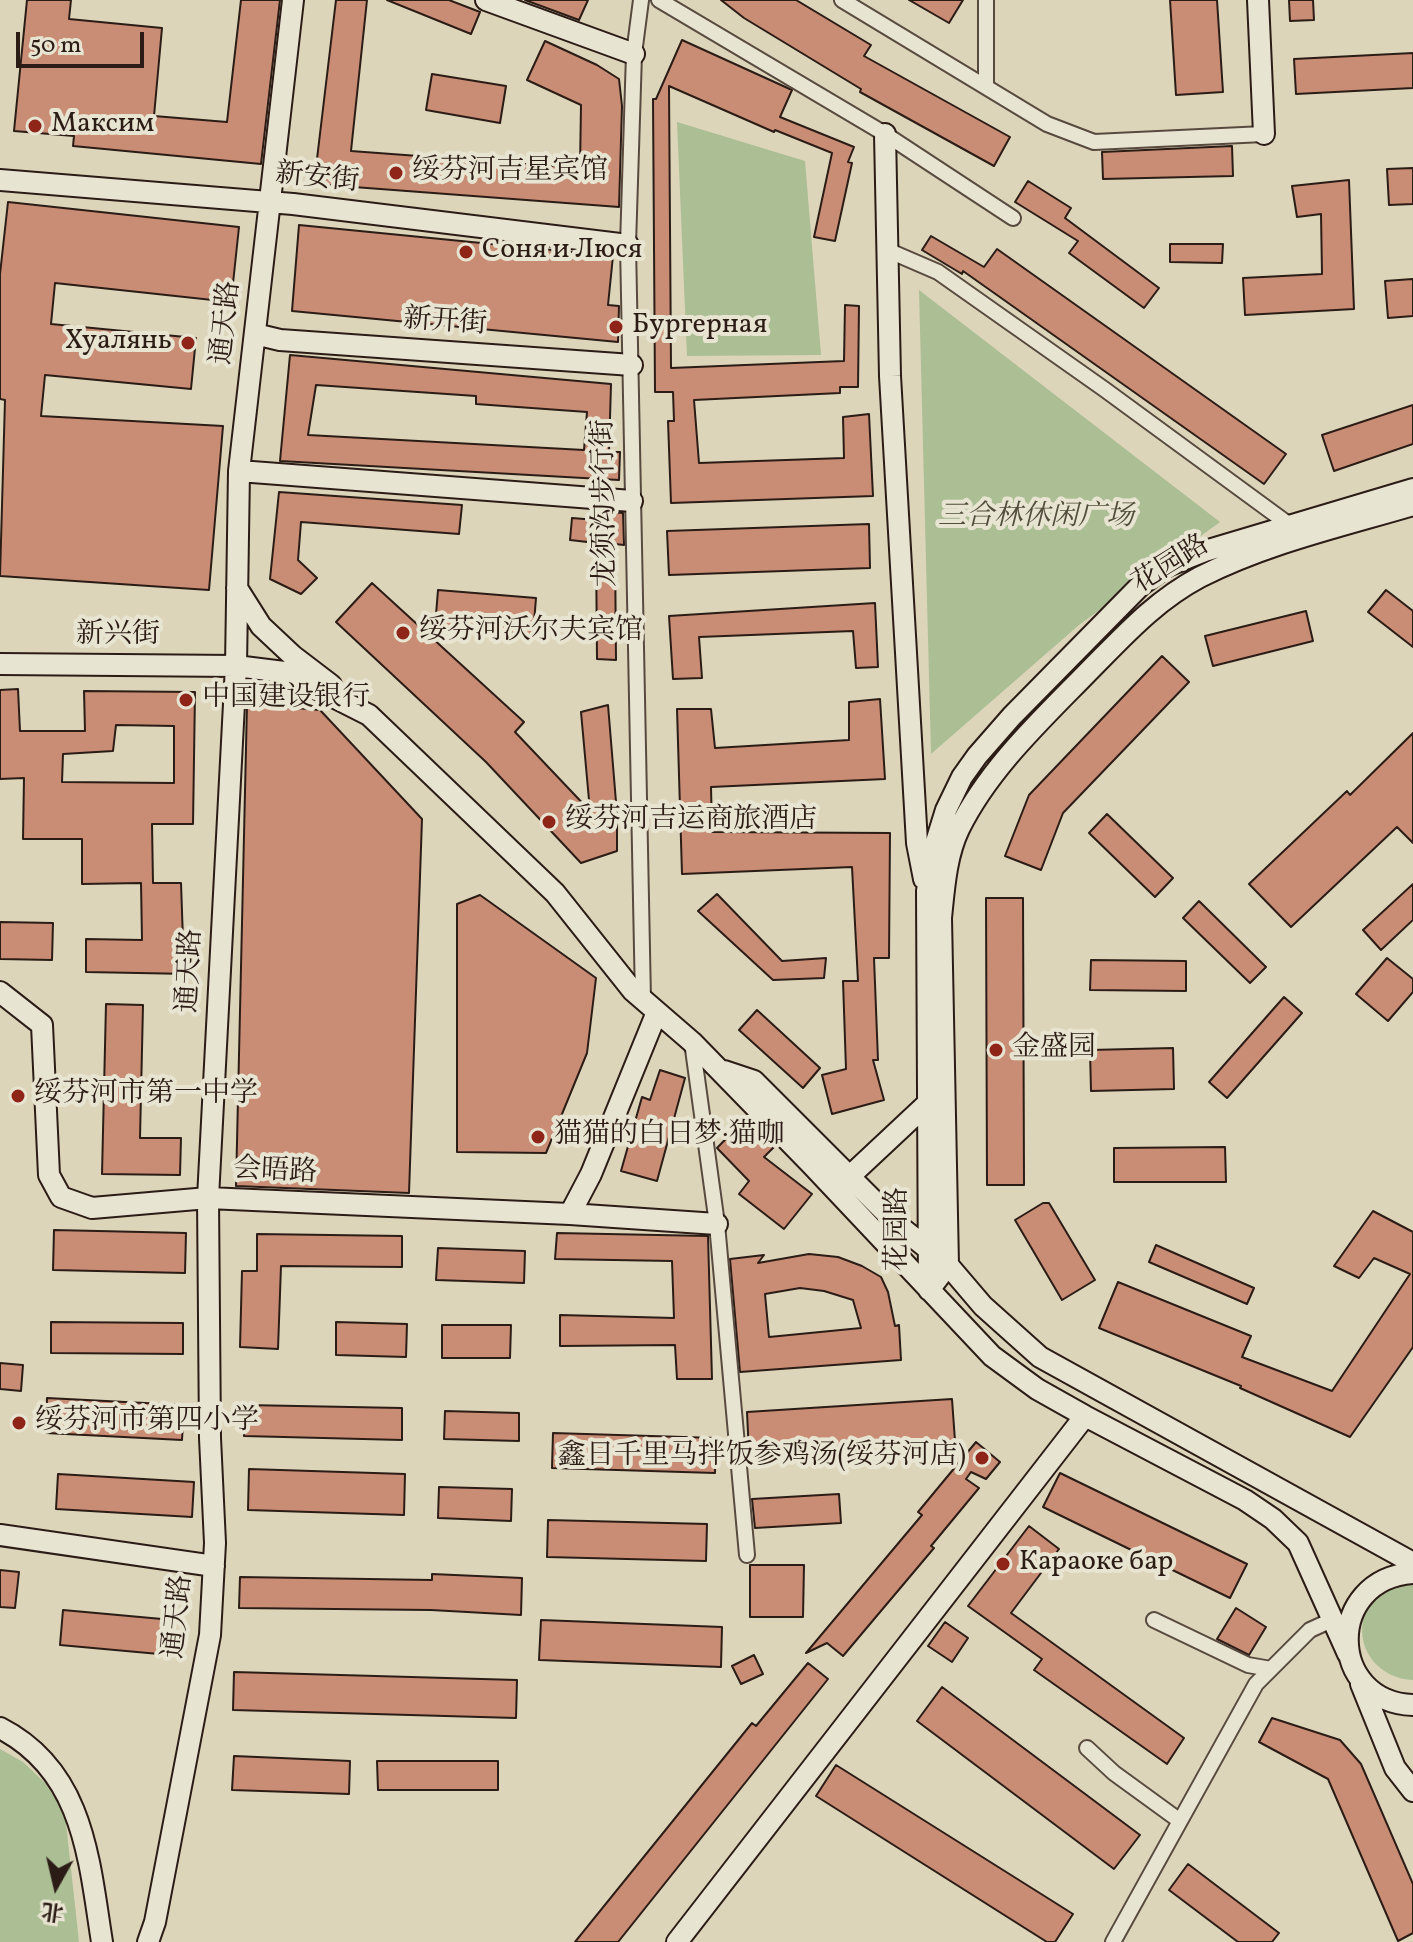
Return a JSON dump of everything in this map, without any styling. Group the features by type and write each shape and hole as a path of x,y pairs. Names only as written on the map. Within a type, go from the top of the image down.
{"main road":[{"name":"通天路","path":"148,1942 155,1922 210,1635 214,1566 208,1198 236,666 239,471 293,0"},
{"path":"486,0 634,54"},
{"path":"1258,0 1264,134"},
{"path":"885,134 890,376 917,843 927,891"},
{"name":"新安街","path":"0,180 269,203 628,245"},
{"name":"新开街","path":"255,334 280,340 632,365"},
{"path":"239,471 632,501"},
{"name":"花园路","path":"929,1290 948,1265 941,918 946,875 957,832 985,783 1052,709 1155,605 1198,578 1247,554 1413,489"},
{"name":"花园路","path":"929,1290 927,891 946,810 977,756 1012,716 1141,585 1167,566 1205,551 1413,505"},
{"path":"237,588 261,626 293,656 369,715 555,893 650,1006 692,1042 992,1356 1037,1389 1245,1500 1273,1519 1298,1543 1334,1619 1395,1768 1413,1788"},
{"name":"新兴街","path":"0,664 236,666 284,672 369,715"},
{"name":"会晤路","path":"0,992 42,1025 49,1175 61,1197 92,1208 208,1198 570,1214 717,1224"},
{"path":"570,1214 591,1174 650,1006"},
{"path":"718,1069 754,1081 898,1225 948,1265 983,1306 1040,1357 1408,1563 1375,1585 1357,1604 1348,1628 1348,1654"},
{"path":"850,1176 928,1103"},
{"path":"677,1942 1085,1416"},
{"path":"0,1535 214,1566"},
{"path":"1359,1677 1383,1698 1413,1705"},
{"path":"0,1728 29,1747 49,1768 78,1816 86,1844 102,1942"}],"street":[{"name":"龙须沟步行街","path":"641,0 634,54 628,245 632,501 650,1006"},
{"path":"659,0 885,134 1013,218"},
{"path":"842,0 1047,124 1094,142 1264,134"},
{"path":"986,0 986,87"},
{"path":"887,250 938,272 1298,532"},
{"path":"692,1042 717,1224 747,1555"},
{"path":"1113,1942 1256,1684 1310,1630 1334,1619"},
{"path":"1154,1620 1248,1665 1271,1669"},
{"path":"1087,1748 1114,1773 1180,1821"}],"green space":[{"path":"677,122 805,161 821,355 687,356"},
{"name":"三合林休闲广场","path":"919,290 1220,522 1079,625 931,754"},
{"path":"1413,1576 1413,1680 1391,1675 1374,1662 1362,1632 1365,1610 1372,1596"},
{"path":"0,1749 23,1762 45,1783 65,1814 79,1942 0,1942"}],"building":[{"path":"27,0 71,0 69,19 162,28 154,116 227,122 241,0 280,0 261,164 73,146 74,136 14,131"},
{"path":"336,0 367,0 351,151 580,168 581,105 527,80 545,41 597,65 619,79 622,106 619,207 314,184"},
{"path":"387,0 449,0 480,12 471,34"},
{"path":"525,0 588,0 579,20"},
{"path":"721,0 796,0 871,45 864,56 1010,137 994,166 860,92 861,89 744,18"},
{"path":"909,0 963,0 949,23"},
{"path":"1170,0 1217,0 1223,92 1176,95"},
{"path":"1289,0 1313,0 1314,20 1290,21"},
{"path":"682,40 792,90 780,117 854,147 848,162 852,163 835,241 814,237 832,153 774,132 669,86 671,368 844,361 845,305 859,306 858,387 840,387 840,393 694,400 699,463 844,458 843,417 869,414 873,496 671,503 668,421 674,421 673,392 655,392 653,99 656,99"},
{"path":"1413,53 1413,88 1296,94 1294,59"},
{"path":"432,74 506,86 500,123 426,110"},
{"path":"1232,146 1233,176 1103,179 1102,152"},
{"path":"1413,168 1413,204 1389,205 1387,169"},
{"path":"1349,180 1354,309 1245,315 1243,278 1322,274 1321,214 1297,217 1292,186"},
{"path":"1028,181 1071,208 1065,218 1159,288 1144,308 1069,253 1078,241 1015,202"},
{"path":"8,202 239,227 231,302 55,283 51,324 196,338 191,389 45,375 41,416 223,426 209,590 0,576 5,400 0,399 0,274"},
{"path":"299,225 613,256 608,305 619,306 618,342 292,311"},
{"path":"931,236 984,267 997,249 1286,454 1264,484 963,271 962,274 922,250"},
{"path":"1170,244 1223,244 1222,263 1170,262"},
{"path":"1413,279 1413,316 1388,318 1385,281"},
{"path":"290,355 611,384 609,452 620,452 619,480 280,461","holes":["316,385 476,396 476,404 587,412 584,450 308,435"]},
{"path":"1413,405 1413,444 1334,471 1322,435"},
{"path":"279,492 462,505 459,534 301,522 298,560 317,578 301,594 270,579"},
{"path":"609,512 623,513 624,545 615,544 616,660 597,659 596,543 570,540 572,518 609,521"},
{"path":"869,524 870,568 669,575 667,531"},
{"path":"372,583 524,722 515,732 590,811 581,712 608,705 617,851 581,863 486,762 336,622"},
{"path":"438,590 536,598 533,635 435,627"},
{"path":"1386,590 1413,611 1413,647 1368,612"},
{"path":"875,603 878,667 856,668 853,631 699,637 702,678 673,679 669,616"},
{"path":"1306,611 1313,641 1213,666 1205,636"},
{"path":"1162,656 1189,682 1063,813 1041,870 1005,856 1029,795"},
{"path":"18,689 20,731 85,731 84,691 195,692 193,824 152,824 153,883 181,883 183,940 191,940 190,974 86,972 86,939 142,940 141,883 82,884 82,839 23,839 24,778 0,779 0,690","holes":["116,725 174,726 174,783 62,782 63,754 113,751"]},
{"path":"880,699 885,779 711,787 712,832 890,833 889,958 874,958 878,1060 873,1060 884,1100 832,1114 822,1075 846,1069 843,981 858,981 852,867 682,874 677,709 711,709 715,748 849,740 849,702"},
{"path":"247,704 320,710 422,819 409,1193 236,1186"},
{"path":"1413,733 1413,843 1397,827 1291,927 1249,884 1347,791 1350,795"},
{"path":"1107,814 1173,878 1155,897 1089,833"},
{"path":"1413,884 1413,920 1381,950 1363,930"},
{"path":"717,894 782,961 826,958 824,978 773,980 698,911"},
{"path":"480,895 596,978 587,1053 546,1153 457,1152 457,904"},
{"path":"986,898 1023,898 1024,1185 987,1185"},
{"path":"1199,901 1266,967 1250,983 1183,918"},
{"path":"0,922 53,923 52,960 0,959"},
{"path":"1387,958 1413,979 1413,992 1388,1021 1356,994"},
{"path":"1091,960 1186,961 1186,991 1090,990"},
{"path":"1284,997 1302,1013 1227,1098 1209,1082"},
{"path":"106,1004 143,1005 140,1138 181,1138 180,1175 102,1174"},
{"path":"757,1010 820,1068 803,1088 739,1030"},
{"path":"1173,1048 1174,1089 1091,1091 1090,1050"},
{"path":"660,1070 685,1078 657,1181 621,1171 642,1097 650,1100"},
{"path":"745,1119 774,1147 764,1157 812,1194 784,1229 739,1194 749,1181 717,1148"},
{"path":"1225,1147 1226,1182 1114,1182 1114,1148"},
{"path":"1043,1203 1049,1203 1095,1280 1062,1300 1015,1220"},
{"path":"1373,1211 1413,1232 1413,1347 1350,1437 1241,1386 1099,1328 1118,1282 1251,1336 1242,1357 1332,1391 1410,1274 1374,1258 1359,1278 1334,1266"},
{"path":"54,1230 186,1233 185,1273 53,1270"},
{"path":"557,1233 708,1236 712,1379 677,1379 675,1345 560,1346 560,1315 674,1318 672,1261 555,1259"},
{"path":"257,1234 402,1236 402,1267 281,1266 278,1349 240,1347 242,1271 257,1271"},
{"path":"1156,1245 1254,1288 1247,1304 1149,1262"},
{"path":"438,1248 525,1251 524,1283 436,1280"},
{"path":"809,1254 838,1257 881,1277 888,1292 895,1326 899,1325 901,1360 740,1372 730,1259 764,1255 758,1263","holes":["800,1288 853,1300 861,1328 769,1337 765,1294"]},
{"path":"51,1322 183,1323 183,1354 51,1353"},
{"path":"336,1322 407,1324 406,1357 336,1355"},
{"path":"442,1325 511,1325 510,1358 442,1358"},
{"path":"0,1363 23,1365 21,1391 0,1389"},
{"path":"47,1398 184,1405 182,1440 46,1433"},
{"path":"952,1399 955,1441 749,1454 747,1412"},
{"path":"245,1405 402,1408 402,1440 244,1436"},
{"path":"445,1411 519,1413 519,1441 444,1439"},
{"path":"553,1433 716,1438 715,1473 552,1468"},
{"path":"976,1442 1000,1462 986,1479 971,1472 966,1479 979,1488 931,1546 934,1548 843,1656 827,1643 806,1653 922,1515 918,1512"},
{"path":"249,1469 405,1474 404,1515 248,1510"},
{"path":"1060,1473 1247,1564 1230,1598 1043,1507"},
{"path":"58,1474 194,1482 192,1517 56,1509"},
{"path":"439,1487 512,1489 511,1521 438,1518"},
{"path":"839,1494 841,1523 755,1528 752,1499"},
{"path":"548,1520 707,1524 706,1561 547,1557"},
{"path":"1029,1526 1059,1549 1011,1613 1184,1738 1167,1764 1034,1670 1042,1659 968,1606"},
{"path":"750,1565 804,1565 803,1617 750,1617"},
{"path":"0,1570 19,1572 15,1608 0,1607"},
{"path":"432,1574 522,1578 521,1615 431,1610 239,1608 240,1577 432,1580"},
{"path":"1236,1608 1266,1627 1249,1655 1217,1639"},
{"path":"63,1610 173,1620 170,1655 60,1645"},
{"path":"541,1620 722,1627 721,1667 539,1660"},
{"path":"945,1622 968,1638 952,1662 928,1646"},
{"path":"754,1655 763,1674 741,1684 732,1666"},
{"path":"808,1663 828,1679 618,1942 575,1942 752,1723 756,1726"},
{"path":"234,1672 517,1680 516,1718 233,1710"},
{"path":"942,1687 1140,1835 1114,1869 917,1721"},
{"path":"1272,1718 1340,1740 1361,1764 1413,1884 1413,1933 1398,1941 1328,1779 1259,1742"},
{"path":"234,1756 350,1761 349,1794 232,1790"},
{"path":"377,1761 498,1761 498,1790 378,1790"},
{"path":"836,1765 1073,1914 1055,1942 1047,1942 816,1796"},
{"path":"1188,1864 1279,1933 1272,1942 1238,1942 1169,1890"}],"place":[{"name":"Максим","path":"35,126"},
{"name":"绥芬河吉星宾馆","path":"396,173"},
{"name":"Соня и Люся","path":"466,252"},
{"name":"Бургерная","path":"616,327"},
{"name":"Хуалянь","path":"188,343"},
{"name":"绥芬河沃尔夫宾馆","path":"403,633"},
{"name":"中国建设银行","path":"186,700"},
{"name":"绥芬河吉运商旅酒店","path":"549,822"},
{"name":"金盛园","path":"996,1050"},
{"name":"绥芬河市第一中学","path":"18,1096"},
{"name":"猫猫的白日梦·猫咖","path":"538,1137"},
{"name":"绥芬河市第四小学","path":"19,1423"},
{"name":"鑫日千里马拌饭参鸡汤(绥芬河店)","path":"982,1458"},
{"name":"Караоке бар","path":"1003,1564"}]}
